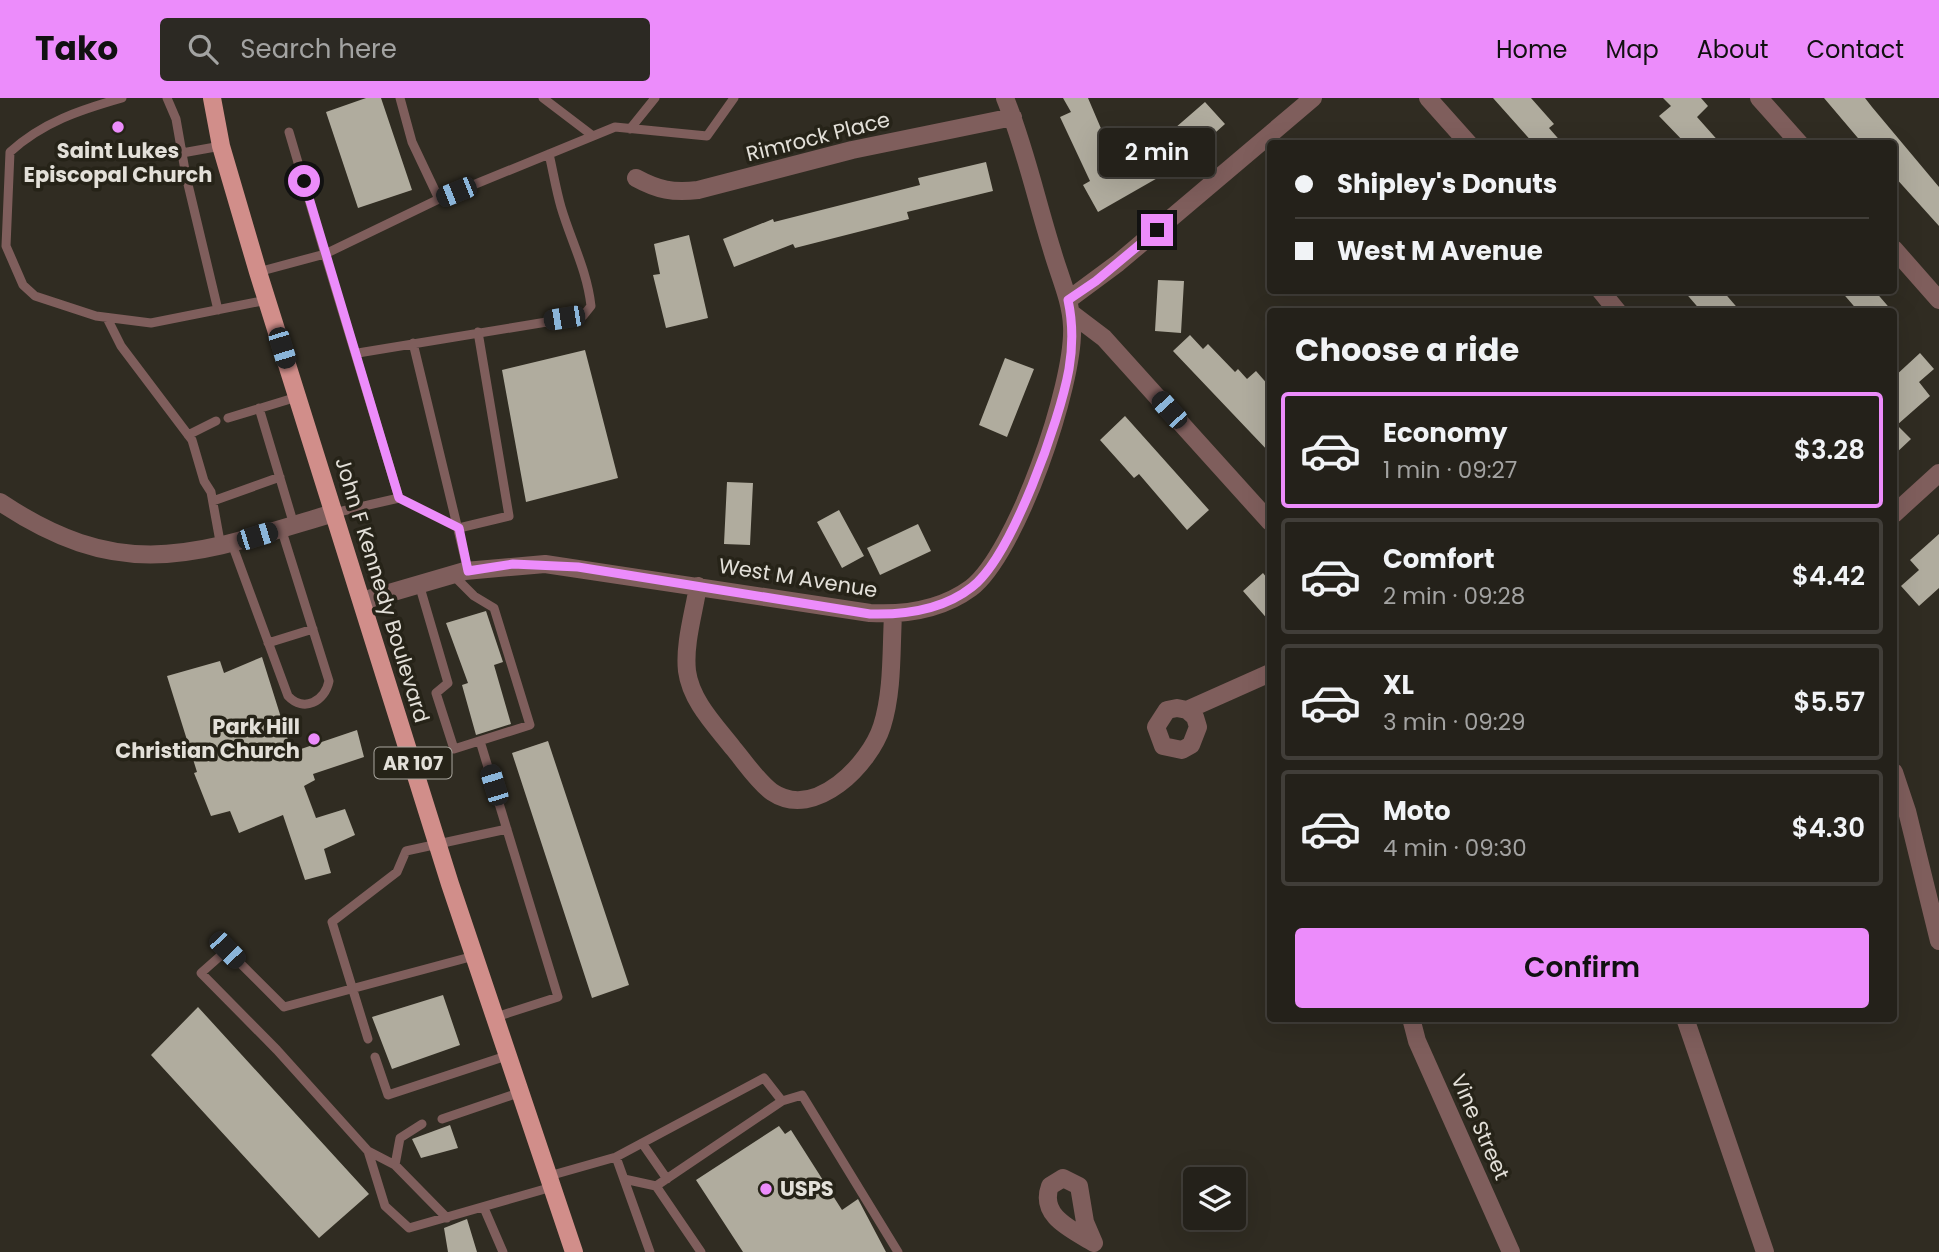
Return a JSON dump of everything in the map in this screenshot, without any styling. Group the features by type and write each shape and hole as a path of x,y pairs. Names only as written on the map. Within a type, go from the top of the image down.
{"main road":[{"name":"John F Kennedy Boulevard","path":"212,98 220,146 297,397 438,845 574,1252"}],"street":[{"name":"West M Avenue","path":"362,601 460,572 544,564 893,615 917,612 948,602 972,587 1000,555 1010,537 1061,403 1072,340 1069,306 1005,98"},
{"path":"1267,519 1104,338 1069,306 1313,98"},
{"path":"1428,98 1465,140"},
{"path":"1759,98 1796,140"},
{"name":"Rimrock Place","path":"636,178 656,189 677,192 698,190 852,150 1013,117"},
{"path":"1897,252 1939,300"},
{"path":"1603,294 1615,308"},
{"path":"1897,511 1939,473"},
{"path":"0,502 44,530 102,550 161,555 227,545 334,513"},
{"path":"698,586 687,657 687,672 695,696 755,775 772,792 790,798 824,794 843,782 875,743 882,725 889,684 893,615"},
{"path":"1187,710 1267,674"},
{"path":"1897,780 1908,811 1939,941"},
{"name":"Vine Street","path":"1412,1022 1417,1041 1511,1252"},
{"path":"1686,1022 1765,1252"}],"lane":[{"path":"122,98 67,114 28,136 10,152 6,246 23,285 35,296 107,318 151,323 267,300"},
{"path":"167,98 176,119 218,310"},
{"path":"400,98 412,142 439,199"},
{"path":"543,98 593,136"},
{"path":"631,128 655,98"},
{"path":"258,272 326,254 439,199 615,127 707,136 734,98"},
{"path":"289,132 358,353 399,498"},
{"path":"182,153 220,146"},
{"path":"358,353 583,316 591,306 583,263 561,207 549,154"},
{"path":"107,318 121,346 188,435 227,545 288,696 292,701 305,705 314,703 327,691 329,681 287,527 280,477 259,408"},
{"path":"334,513 399,498 459,528 509,516 478,332"},
{"path":"413,343 459,528 460,572 474,596 494,608 530,725 454,748 436,693 448,683 419,584"},
{"path":"228,418 297,397"},
{"path":"188,435 216,421"},
{"path":"213,500 280,477"},
{"path":"268,643 313,629"},
{"path":"480,741 558,997 496,1017"},
{"path":"368,1039 332,922 397,872 406,851 507,828"},
{"path":"447,1218 395,1165 368,1152 277,1050 201,973 227,950 284,1007 475,956"},
{"path":"374,1057 388,1096 509,1055"},
{"path":"368,1152 385,1206 410,1228 484,1208 616,1157 764,1077 782,1101"},
{"path":"442,1119 521,1092"},
{"path":"656,1186 782,1101 802,1095 898,1252"},
{"path":"395,1165 400,1138 422,1124"},
{"path":"642,1143 667,1179"},
{"path":"616,1157 650,1252"},
{"path":"624,1179 656,1186 701,1252"},
{"path":"484,1208 503,1252"}],"building":[{"path":"366,98 381,98 412,190 358,208 326,112"},
{"path":"1063,98 1088,98 1117,166 1146,150 1161,176 1098,212 1083,185 1090,181 1060,117 1071,112"},
{"path":"1493,98 1531,98 1554,124 1549,128 1560,140 1530,140"},
{"path":"1663,98 1701,98 1708,106 1697,117 1717,140 1682,140 1659,116 1671,106"},
{"path":"1824,98 1865,98 1939,187 1939,226 1897,179 1897,140 1860,140"},
{"path":"1205,102 1225,124 1187,158 1167,135"},
{"path":"986,162 993,191 907,212 909,219 795,248 793,244 734,267 723,239 773,219 774,222 920,185 918,178"},
{"path":"689,235 708,318 666,328 653,275 660,274 654,244"},
{"path":"1158,280 1184,281 1181,333 1155,331"},
{"path":"1686,294 1725,294 1738,308 1699,308"},
{"path":"1843,294 1877,294 1890,308 1856,308"},
{"path":"1190,335 1203,349 1208,344 1235,372 1238,369 1247,379 1256,371 1267,384 1267,450 1173,351"},
{"path":"585,350 618,478 526,502 502,370"},
{"path":"1920,353 1934,369 1919,382 1930,396 1897,425 1897,374"},
{"path":"1005,358 1034,369 1007,437 979,425"},
{"path":"1125,416 1209,510 1187,530 1139,474 1134,478 1100,440"},
{"path":"1897,425 1911,439 1897,452"},
{"path":"727,482 753,483 750,545 724,544"},
{"path":"839,510 864,556 842,568 817,522"},
{"path":"918,524 931,551 880,575 867,548"},
{"path":"1939,534 1939,588 1919,606 1901,586 1919,570 1910,560"},
{"path":"1263,573 1267,578 1267,619 1243,591"},
{"path":"486,611 503,662 494,665 511,724 476,735 462,685 468,683 446,623"},
{"path":"262,657 289,743 301,749 357,730 364,757 313,774 315,780 304,786 316,818 345,809 355,835 324,849 331,873 305,880 283,815 239,833 230,811 211,816 194,773 197,772 167,676 220,661 224,673"},
{"path":"548,741 629,985 592,998 512,753"},
{"path":"443,995 460,1045 392,1069 372,1017"},
{"path":"198,1007 369,1194 319,1238 151,1055"},
{"path":"450,1125 458,1148 421,1158 412,1139"},
{"name":"USPS","path":"779,1126 785,1134 791,1130 842,1210 858,1199 886,1252 743,1252 696,1180"},
{"path":"467,1219 477,1252 448,1252 444,1228"}],"place":[{"name":"Saint Lukes Episcopal Church","path":"118,127"},
{"name":"Park Hill Christian Church","path":"314,739"},
{"name":"USPS","path":"766,1189"}],"route":[{"path":"304,181 358,353 399,498 459,528 468,571 513,564 578,567 870,614 917,612 948,602 972,587 994,564 1010,537 1061,403 1072,340 1073,325 1068,300 1096,281 1157,230"}]}
